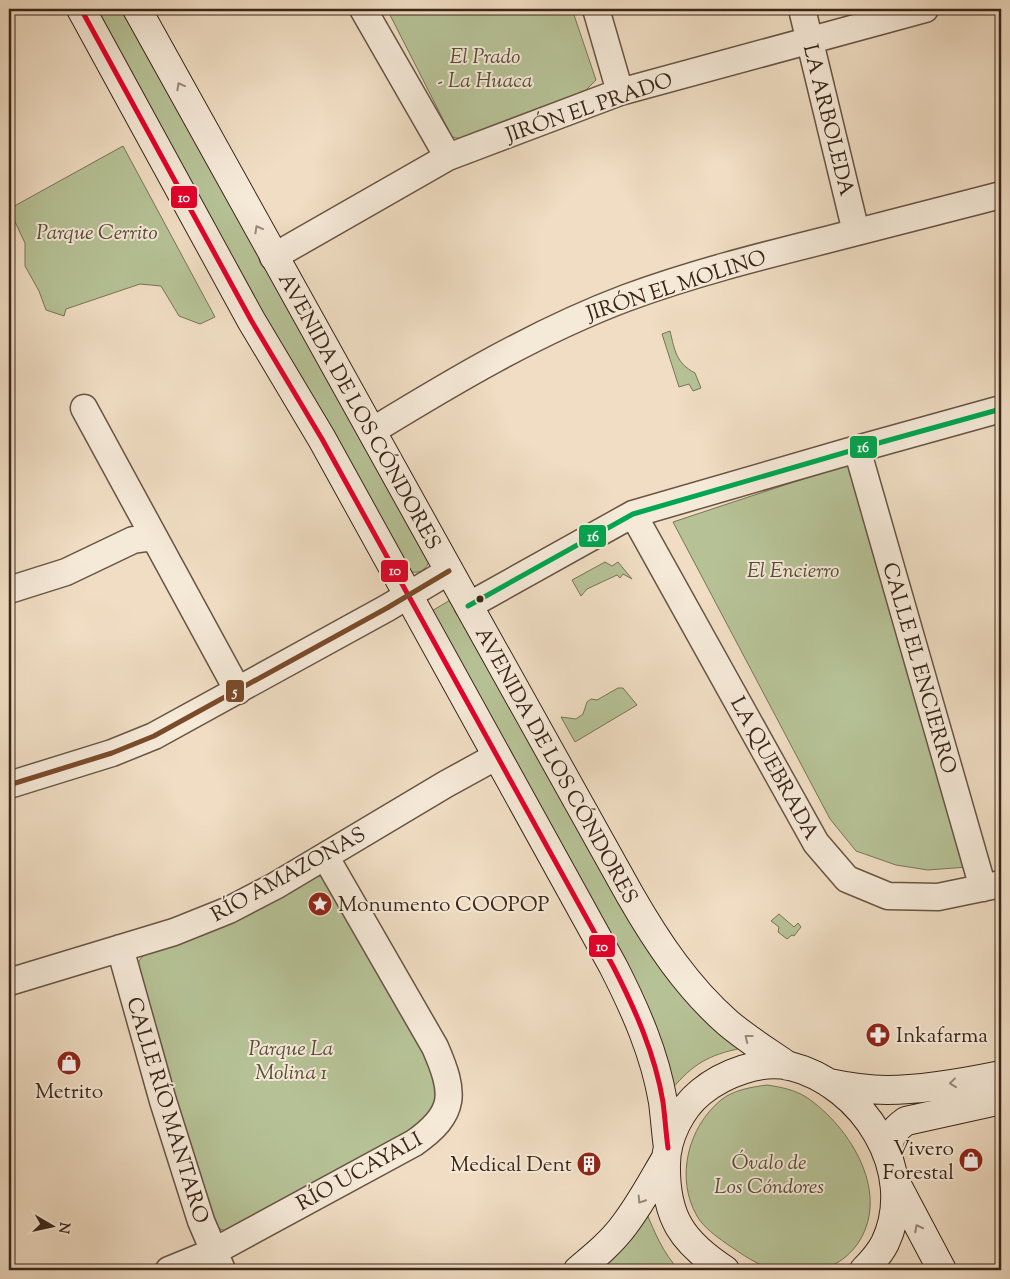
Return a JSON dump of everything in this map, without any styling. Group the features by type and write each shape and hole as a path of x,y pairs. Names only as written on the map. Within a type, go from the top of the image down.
{"street":[{"path":"81,9 251,320 322,439 613,966 634,1008 652,1057 661,1093 667,1153 666,1182 669,1203 677,1224 687,1240 702,1254 725,1270"},
{"name":"AVENIDA DE LOS CÓNDORES","path":"137,9 273,257 657,941 678,970 728,1022 754,1043 788,1066"},
{"path":"363,9 448,157"},
{"path":"596,9 620,92"},
{"name":"LA ARBOLEDA","path":"802,9 856,232"},
{"name":"JIRÓN EL PRADO","path":"273,257 448,157 620,92 925,9"},
{"name":"JIRÓN EL MOLINO","path":"372,431 488,362 599,309 681,279 737,262 1001,196"},
{"path":"84,408 238,691"},
{"path":"468,606 633,514 857,448 1001,409"},
{"name":"CALLE EL ENCIERRO","path":"857,448 992,886"},
{"name":"LA QUEBRADA","path":"633,514 816,843 847,879 888,896 938,897 992,886"},
{"path":"9,590 66,572 133,540 154,537"},
{"path":"9,785 112,753 154,736 238,691 449,571"},
{"name":"RÍO AMAZONAS","path":"9,982 174,932 229,910 275,886 497,756"},
{"name":"RÍO UCAYALI","path":"169,1270 218,1261 414,1143 442,1119 447,1106 449,1092 446,1072 435,1047 324,856"},
{"name":"CALLE RÍO MANTARO","path":"120,948 163,1101 201,1221 218,1261"},
{"path":"578,1270 597,1255 624,1226 644,1197 667,1153 681,1115 695,1097 712,1083 730,1073 770,1065 788,1066 827,1083 858,1107 875,1129 887,1153 894,1179 895,1201 892,1223 884,1244 874,1260 864,1270"},
{"path":"827,1083 857,1088 888,1090 977,1080 1001,1075"},
{"path":"887,1153 894,1129 906,1121 1001,1100"},
{"path":"894,1179 942,1270"}],"green space":[{"path":"94,9 123,9 427,555 429,562 422,571 411,572 231,257"},
{"name":"El Prado - La Huaca","path":"387,9 572,9 596,80 586,90 466,140 452,137"},
{"name":"Parque Cerrito","path":"123,146 215,317 200,324 179,316 161,286 140,284 66,309 64,316 46,310 39,291 25,266 25,243 9,209"},
{"path":"670,331 677,356 684,365 695,373 701,388 693,391 689,384 679,387 662,334"},
{"name":"El Encierro","path":"848,464 967,867 928,870 896,865 856,851 830,819 673,522"},
{"path":"605,562 612,566 618,562 632,579 623,574 620,578 617,575 587,589 581,596 572,580"},
{"path":"452,599 646,947 667,978 699,1011 742,1048 720,1054 702,1062 687,1073 671,1090 664,1050 640,990 430,612"},
{"path":"618,688 623,688 637,705 575,742 561,717 576,719 583,714 587,702 591,699 597,700"},
{"name":"Parque La Molina 1","path":"321,876 328,880 430,1062 440,1094 420,1127 226,1231 220,1229 212,1220 138,970 139,961 145,953 313,877"},
{"path":"779,914 794,927 798,923 801,927 794,936 792,935 787,939 778,932 779,927 771,921"},
{"name":"Óvalo de Los Cóndores","path":"767,1085 797,1092 823,1110 851,1144 862,1164 868,1185 870,1206 866,1226 856,1246 843,1259 829,1266 814,1269 777,1270 757,1263 727,1244 707,1228 697,1216 690,1201 686,1170 688,1154 700,1124 721,1100 731,1094"},
{"path":"646,1212 664,1250 679,1270 596,1270"}],"transit line":[{"name":"10","path":"81,9 251,320 322,439 613,966 636,1015 655,1067 663,1102 668,1148"},
{"name":"16","path":"468,606 633,514 1001,409"},
{"name":"5","path":"9,785 112,753 154,736 387,608 449,571"}],"place":[{"name":"Monumento COOPOP","path":"320,904"},
{"name":"Inkafarma","path":"878,1035"},
{"name":"Metrito","path":"69,1063"},
{"name":"Vivero Forestal","path":"971,1160"},
{"name":"Medical Dent","path":"589,1164"}]}
